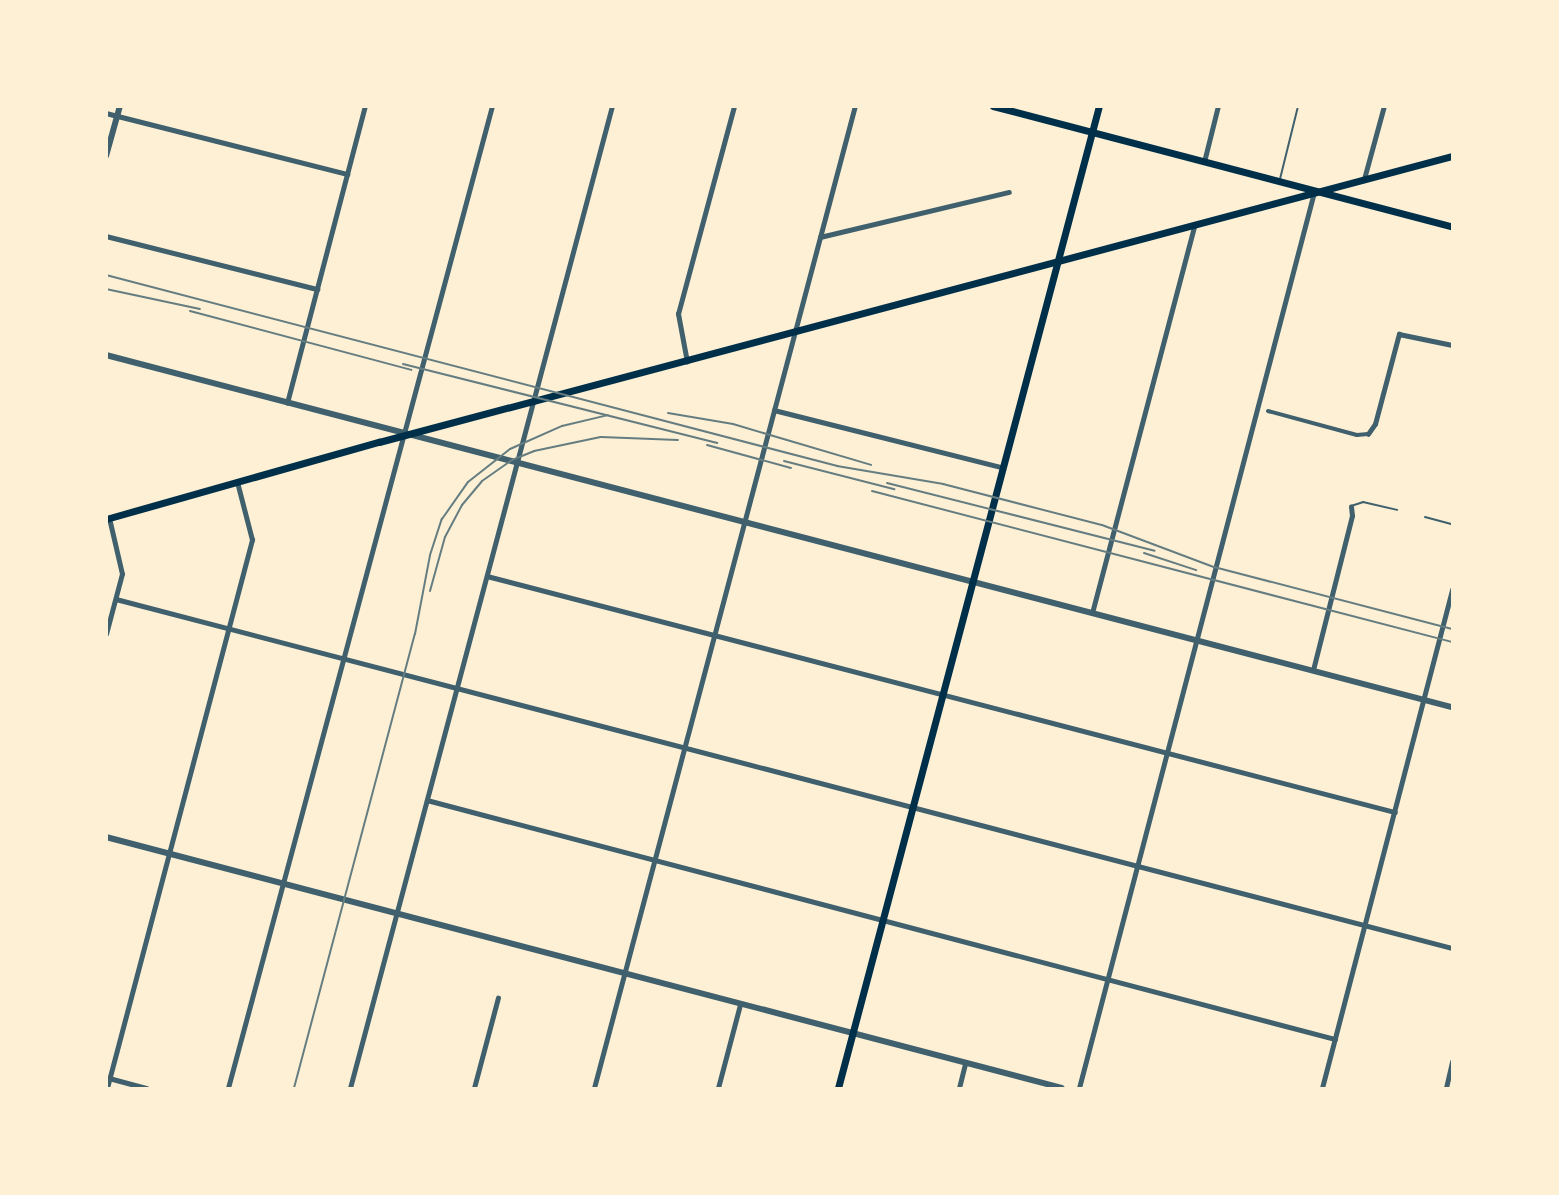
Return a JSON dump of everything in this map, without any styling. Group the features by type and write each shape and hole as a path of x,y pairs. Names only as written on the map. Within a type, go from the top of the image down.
{"main road":[{"path":"993,106 1314,192 1452,226"},
{"path":"838,1089 1001,467 1099,106"},
{"path":"108,519 404,435 532,404 1452,156"}],"street":[{"path":"106,156 120,106"},
{"path":"286,404 365,106"},
{"path":"228,1089 492,106"},
{"path":"350,1089 612,106"},
{"path":"687,362 678,314 734,106"},
{"path":"594,1089 855,106"},
{"path":"1204,162 1218,106"},
{"path":"1364,179 1384,106"},
{"path":"106,113 347,174"},
{"path":"820,237 1010,192"},
{"path":"1079,1089 1314,192"},
{"path":"1092,613 1194,226"},
{"path":"106,236 317,289"},
{"path":"1268,411 1357,435 1368,434 1375,424 1399,334 1452,345"},
{"path":"106,355 404,435 1452,706"},
{"path":"774,410 1001,467"},
{"path":"107,1089 108,1078 252,540 237,483"},
{"path":"1313,670 1352,516 1351,507"},
{"path":"106,634 122,574 108,519"},
{"path":"487,576 1395,812"},
{"path":"1322,1089 1452,590"},
{"path":"116,599 1452,948"},
{"path":"427,800 1335,1039"},
{"path":"106,837 1062,1089"},
{"path":"474,1089 498,998"},
{"path":"718,1089 740,1005"},
{"path":"1446,1089 1452,1062"},
{"path":"959,1089 965,1064"},
{"path":"108,1078 147,1089"}],"lane":[{"path":"1279,182 1298,106"},
{"path":"1351,507 1363,502 1397,510"},
{"path":"1425,517 1452,524"}],"railway":[{"path":"106,275 837,466 943,484 1102,525 1214,567 1452,629"},
{"path":"106,289 200,309"},
{"path":"190,311 411,370"},
{"path":"403,364 717,443"},
{"path":"668,413 733,424 871,465"},
{"path":"294,1088 415,634 430,555 442,519 468,482 510,449 562,426 608,415"},
{"path":"430,591 445,537 462,505 482,481 512,460 534,451 601,437 678,440"},
{"path":"707,445 791,468"},
{"path":"784,461 894,489"},
{"path":"887,483 1155,551"},
{"path":"872,491 1452,642"},
{"path":"1144,553 1196,570"}]}
